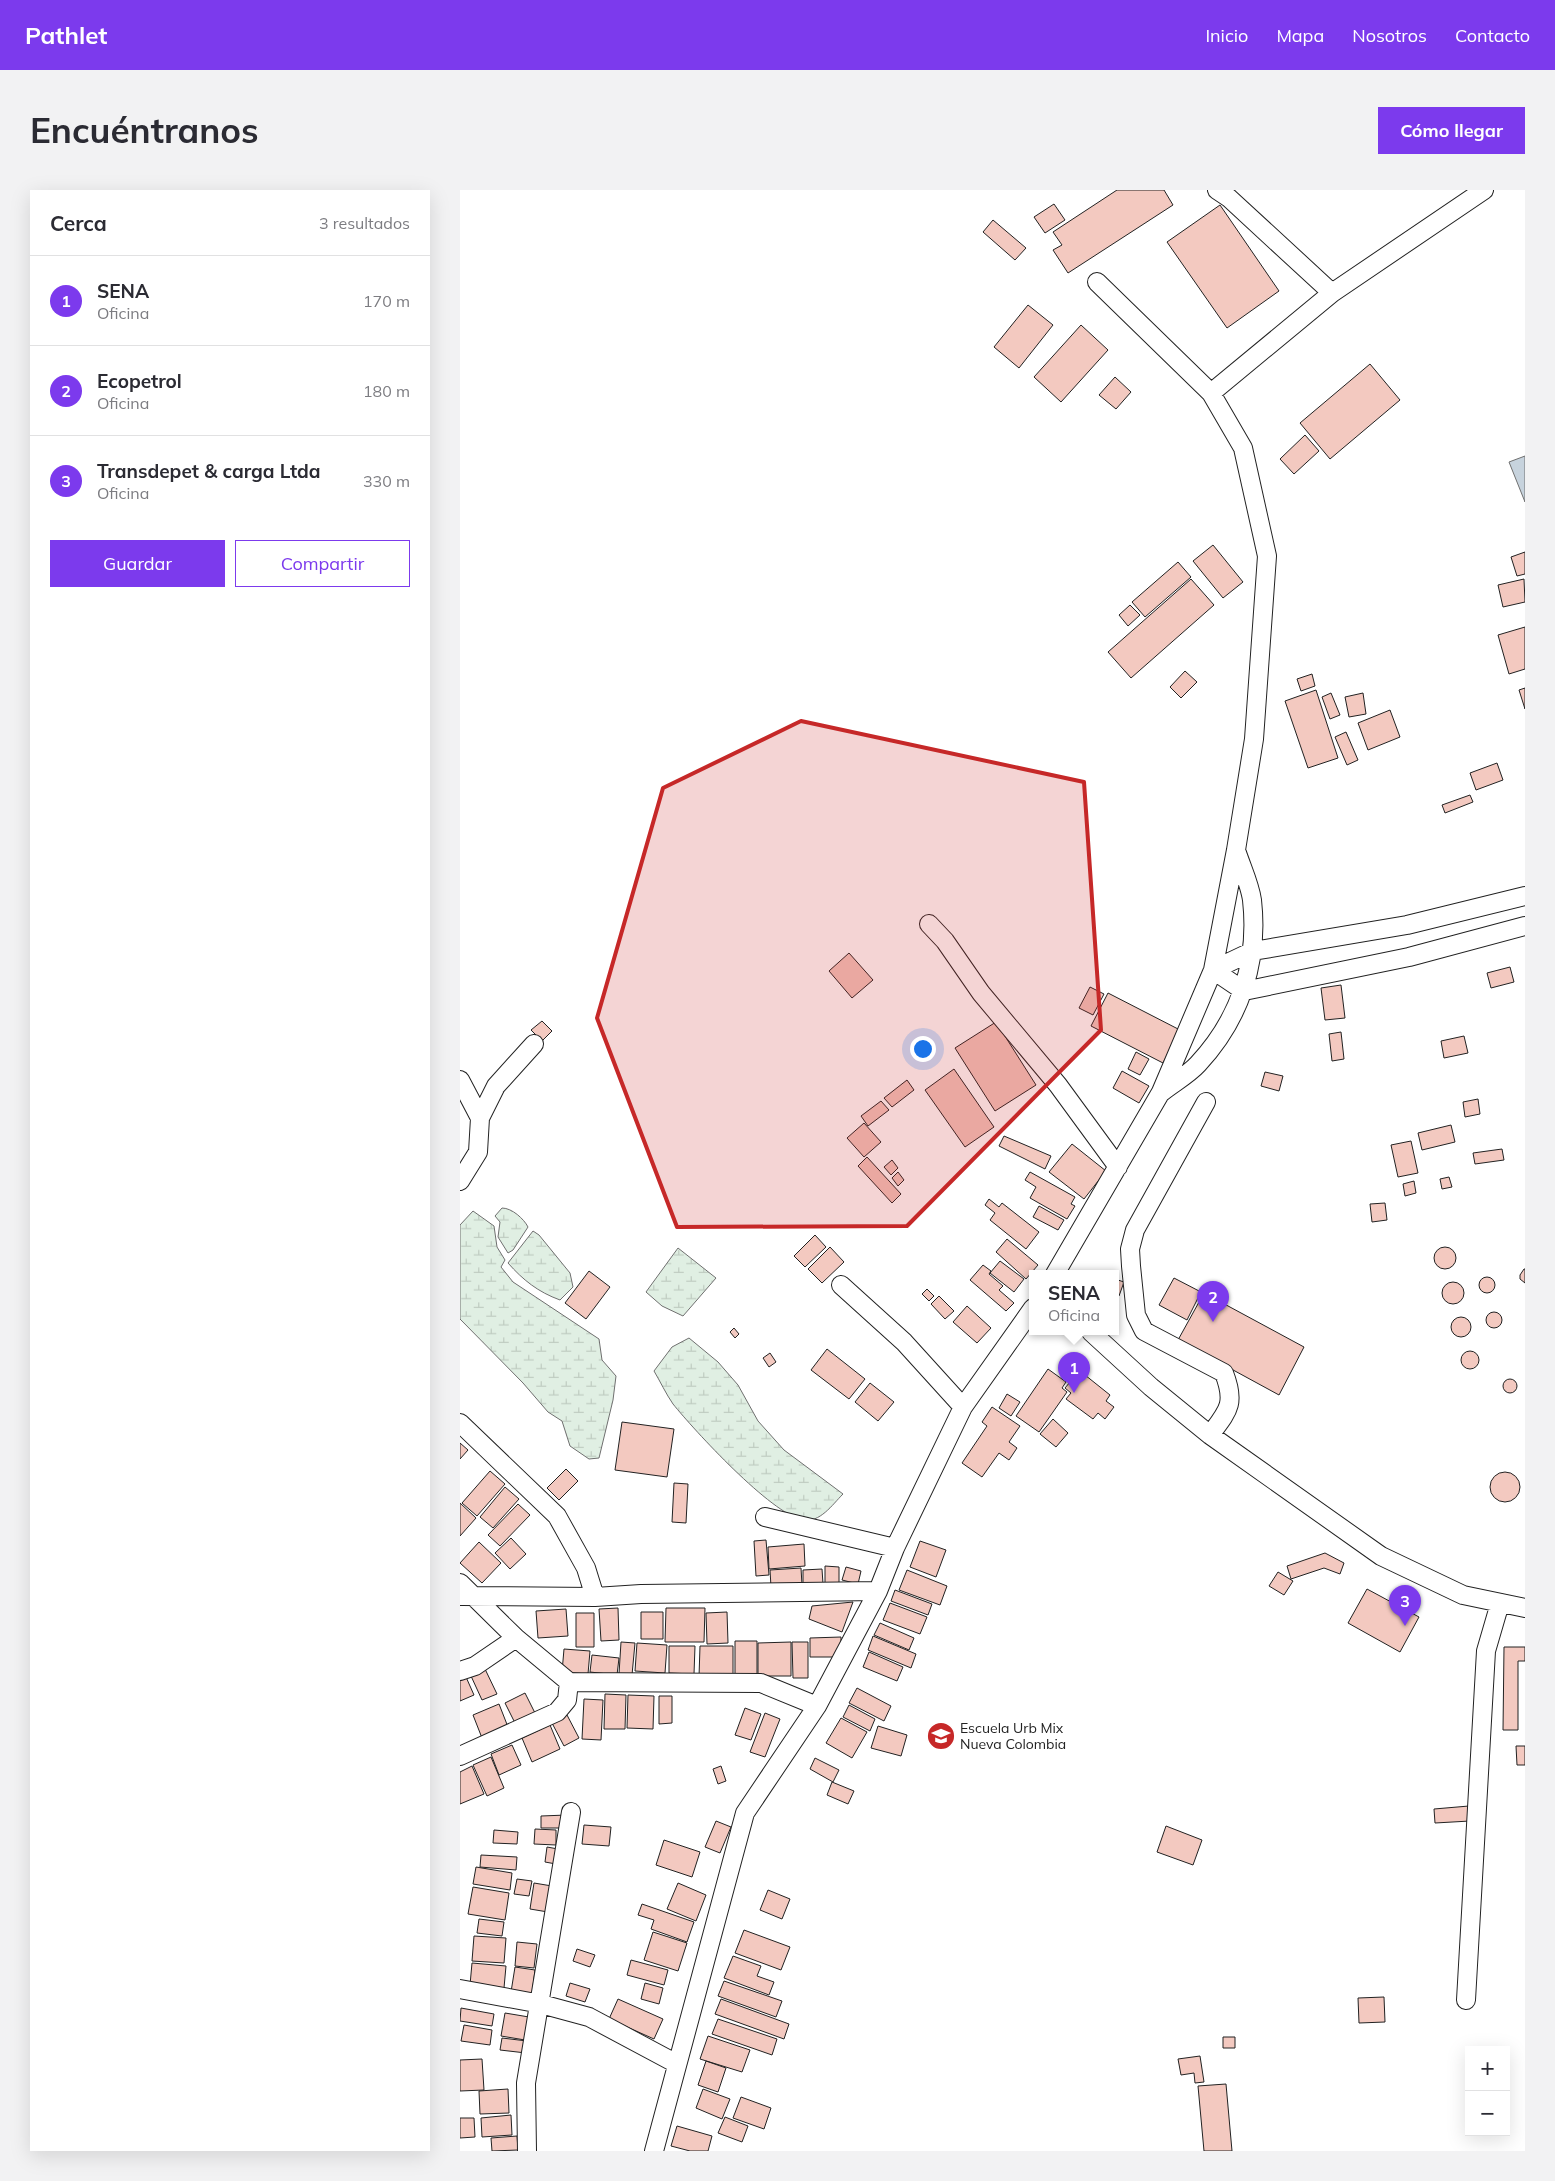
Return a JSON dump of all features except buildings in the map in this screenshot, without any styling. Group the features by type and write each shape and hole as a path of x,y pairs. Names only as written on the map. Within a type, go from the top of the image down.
{"street":[{"path":"1217,190 1229,198 1332,293"},
{"path":"1211,393 1332,293 1484,190"},
{"path":"1057,1270 1161,1092 1212,970 1236,850 1254,738 1267,556 1244,448 1211,393 1097,282"},
{"path":"1161,1092 1197,1066 1225,1031 1244,991 1253,951 1252,899 1236,850"},
{"path":"1212,970 1253,951 1407,925 1525,896"},
{"path":"929,924 945,941 981,993 1058,1085 1118,1167"},
{"path":"1212,970 1244,991 1408,957 1525,926"},
{"path":"460,1181 478,1152 480,1118 496,1086 534,1044"},
{"path":"460,1080 480,1118"},
{"path":"1206,1102 1135,1230 1130,1249 1136,1315 1144,1332 1224,1374 1230,1390 1231,1401 1222,1419 1210,1435"},
{"path":"841,1285 904,1342 963,1407"},
{"path":"654,2151 745,1813 817,1706 878,1591 895,1548 963,1407 1029,1314"},
{"path":"1094,1335 1151,1387 1210,1435 1381,1556 1463,1596 1525,1608"},
{"path":"460,1423 557,1516 586,1568 595,1597"},
{"path":"764,1517 895,1548"},
{"path":"464,1592 595,1597 641,1594 878,1591"},
{"path":"464,1592 569,1682 762,1683 817,1706"},
{"path":"1466,2000 1486,1651 1500,1603"},
{"path":"460,1671 475,1666 516,1638"},
{"path":"460,1756 557,1712 567,1700 569,1682"},
{"path":"527,2151 526,2082 541,2004 571,1812"},
{"path":"460,1990 541,2004 589,2017 677,2064"}],"highlighted area":[{"path":"801,721 1084,782 1101,1030 907,1226 677,1227 597,1018 663,788"}],"green space":[{"path":"502,1208 506,1208 517,1215 528,1227 513,1250 508,1253 498,1237 500,1222 495,1216"},
{"path":"473,1211 494,1226 497,1247 505,1260 501,1267 513,1282 599,1339 602,1360 616,1376 613,1400 599,1458 589,1459 570,1446 562,1421 548,1412 523,1383 460,1319 460,1225"},
{"path":"533,1231 539,1235 570,1273 573,1287 560,1300 531,1285 508,1263"},
{"path":"678,1248 716,1278 683,1316 662,1306 646,1292"},
{"path":"689,1338 718,1362 738,1385 758,1421 784,1450 843,1494 820,1516 815,1519 803,1520 772,1503 753,1488 715,1451 673,1404 654,1371 672,1347"}],"shaded area":[{"path":"1525,456 1525,502 1509,462"}],"place":[{"name":"Ecopetrol","path":"1213,1322"},
{"name":"SENA","path":"1074,1393"},
{"name":"Transdepet & carga Ltda","path":"1405,1626"},
{"name":"Escuela Urb Mix Nueva Colombia","path":"941,1736"}]}
